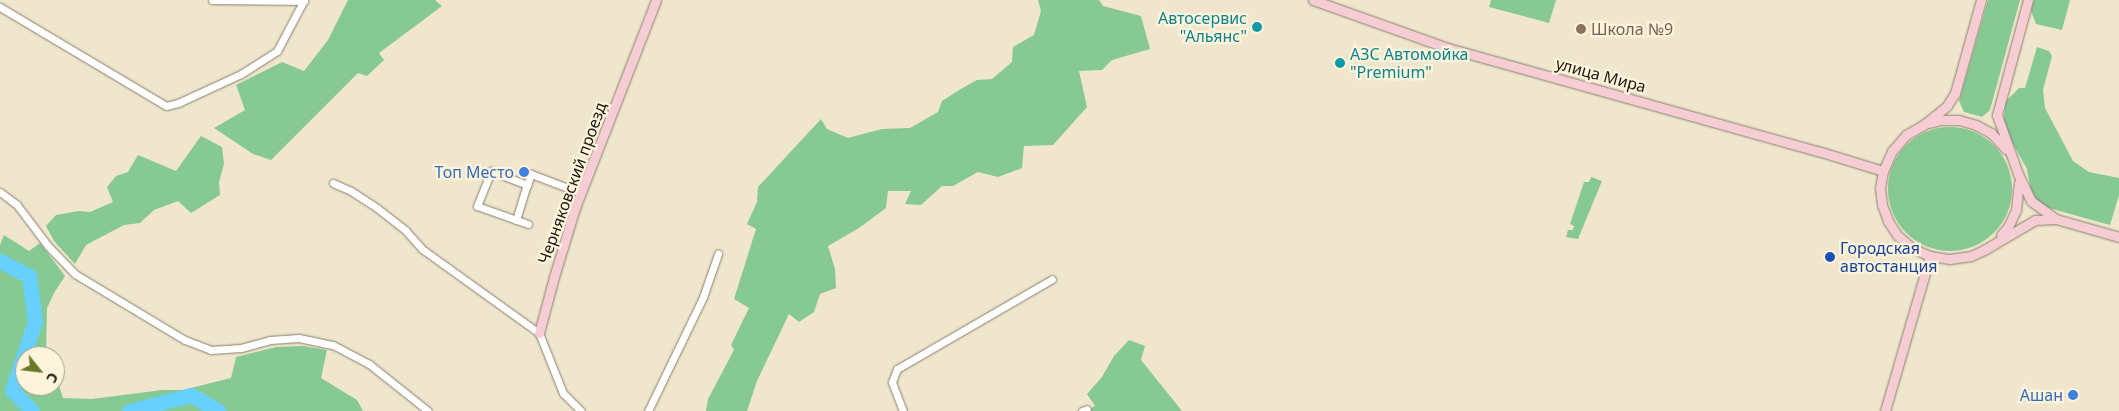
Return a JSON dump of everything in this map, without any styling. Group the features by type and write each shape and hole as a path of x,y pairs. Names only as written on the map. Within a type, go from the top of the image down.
{"main road":[{"name":"Черняковский проезд","path":"539,334 554,277 581,193 656,0"},
{"name":"улица Мира","path":"1313,0 1448,48 1818,151 1883,171"},
{"path":"1981,0 1955,93 1947,106 1925,124 1906,135 1892,151 1883,171 1880,188 1882,205 1888,221 1898,235 1912,248 1930,256 1950,259 1970,256 2035,220 2056,219 2119,237"},
{"path":"2028,0 1997,115 2018,174 2031,201 2056,219"},
{"path":"1925,124 1942,120 1959,120 1976,124 1991,133 2004,145 2013,160"},
{"path":"1996,241 2008,227 2016,210 2019,192 2018,174"},
{"path":"1885,411 1930,256"}],"street":[{"path":"0,7 166,106 178,103 241,74 277,51 304,1 212,0"},
{"path":"527,185 491,171 477,206 528,224"},
{"path":"516,220 532,174 581,193"},
{"path":"332,183 377,208 406,231 422,248 539,334 564,393 580,411"},
{"path":"0,192 17,205 48,246 75,274 185,340 211,350 241,348 270,340 299,338 333,346 370,364 428,411"},
{"path":"648,411 703,297 718,254"},
{"path":"903,411 892,382 896,369 1052,279"}],"green space":[{"path":"348,0 435,0 442,6 379,53 384,60 367,76 358,73 271,160 253,154 214,128 245,110 236,85 282,62 304,71 328,40"},
{"path":"1038,0 1099,0 1103,6 1141,16 1150,49 1112,60 1102,70 1079,71 1087,107 1053,145 1024,146 1022,168 998,177 978,172 953,186 942,186 921,205 905,204 911,191 888,191 886,208 859,228 828,246 835,269 836,288 820,294 814,312 799,322 789,314 757,381 747,411 706,411 708,399 734,350 731,345 749,308 734,299 756,229 747,224 757,202 758,187 821,119 827,129 848,138 882,129 910,128 938,112 942,101 959,90 977,80 992,79 1012,62 1013,47 1034,35 1041,11"},
{"path":"1491,0 1556,0 1549,23 1489,7"},
{"path":"1988,0 2020,0 1990,110 1982,117 1964,112 1959,101"},
{"path":"2034,0 2070,0 2062,30 2036,24 2031,11"},
{"path":"2037,47 2049,51 2052,56 2043,90 2045,108 2073,161 2089,172 2119,178 2119,195 2110,225 2045,207 2032,198 2027,169 2003,126 2006,101 2019,88 2025,88"},
{"path":"1950,127 1974,132 1994,145 2007,165 2012,189 2007,213 1994,233 1974,246 1950,251 1926,246 1906,233 1893,213 1888,189 1893,165 1906,145 1926,132"},
{"path":"201,136 222,147 224,164 219,182 220,195 191,213 178,201 154,210 140,223 124,225 86,245 75,264 54,241 46,226 56,215 79,211 90,212 113,202 107,187 116,176 128,172 138,155 176,171"},
{"path":"1591,177 1602,181 1578,239 1566,237 1568,230 1573,230 1574,226 1570,224 1584,182 1589,182"},
{"path":"4,235 29,251 40,243 65,276 47,308 46,346 15,346 15,396 62,396 63,398 92,399 162,390 183,390 231,378 236,357 276,347 303,346 327,350 321,378 357,400 363,411 0,411 0,245"},
{"path":"1129,340 1145,346 1141,360 1182,411 1087,411 1095,406 1087,394 1102,377 1114,356"}],"waterway":[{"path":"0,261 29,276 35,321 12,390 32,411"},
{"path":"129,411 191,395 219,411"}],"place":[{"name":"Автосервис \"Альянс\"","path":"1257,27"},
{"name":"Школа №9","path":"1581,29"},
{"name":"АЗС Автомойка \"Premium\"","path":"1340,63"},
{"name":"Топ Место","path":"524,172"},
{"name":"Городская автостанция","path":"1830,257"},
{"name":"Ашан","path":"2073,395"}]}
